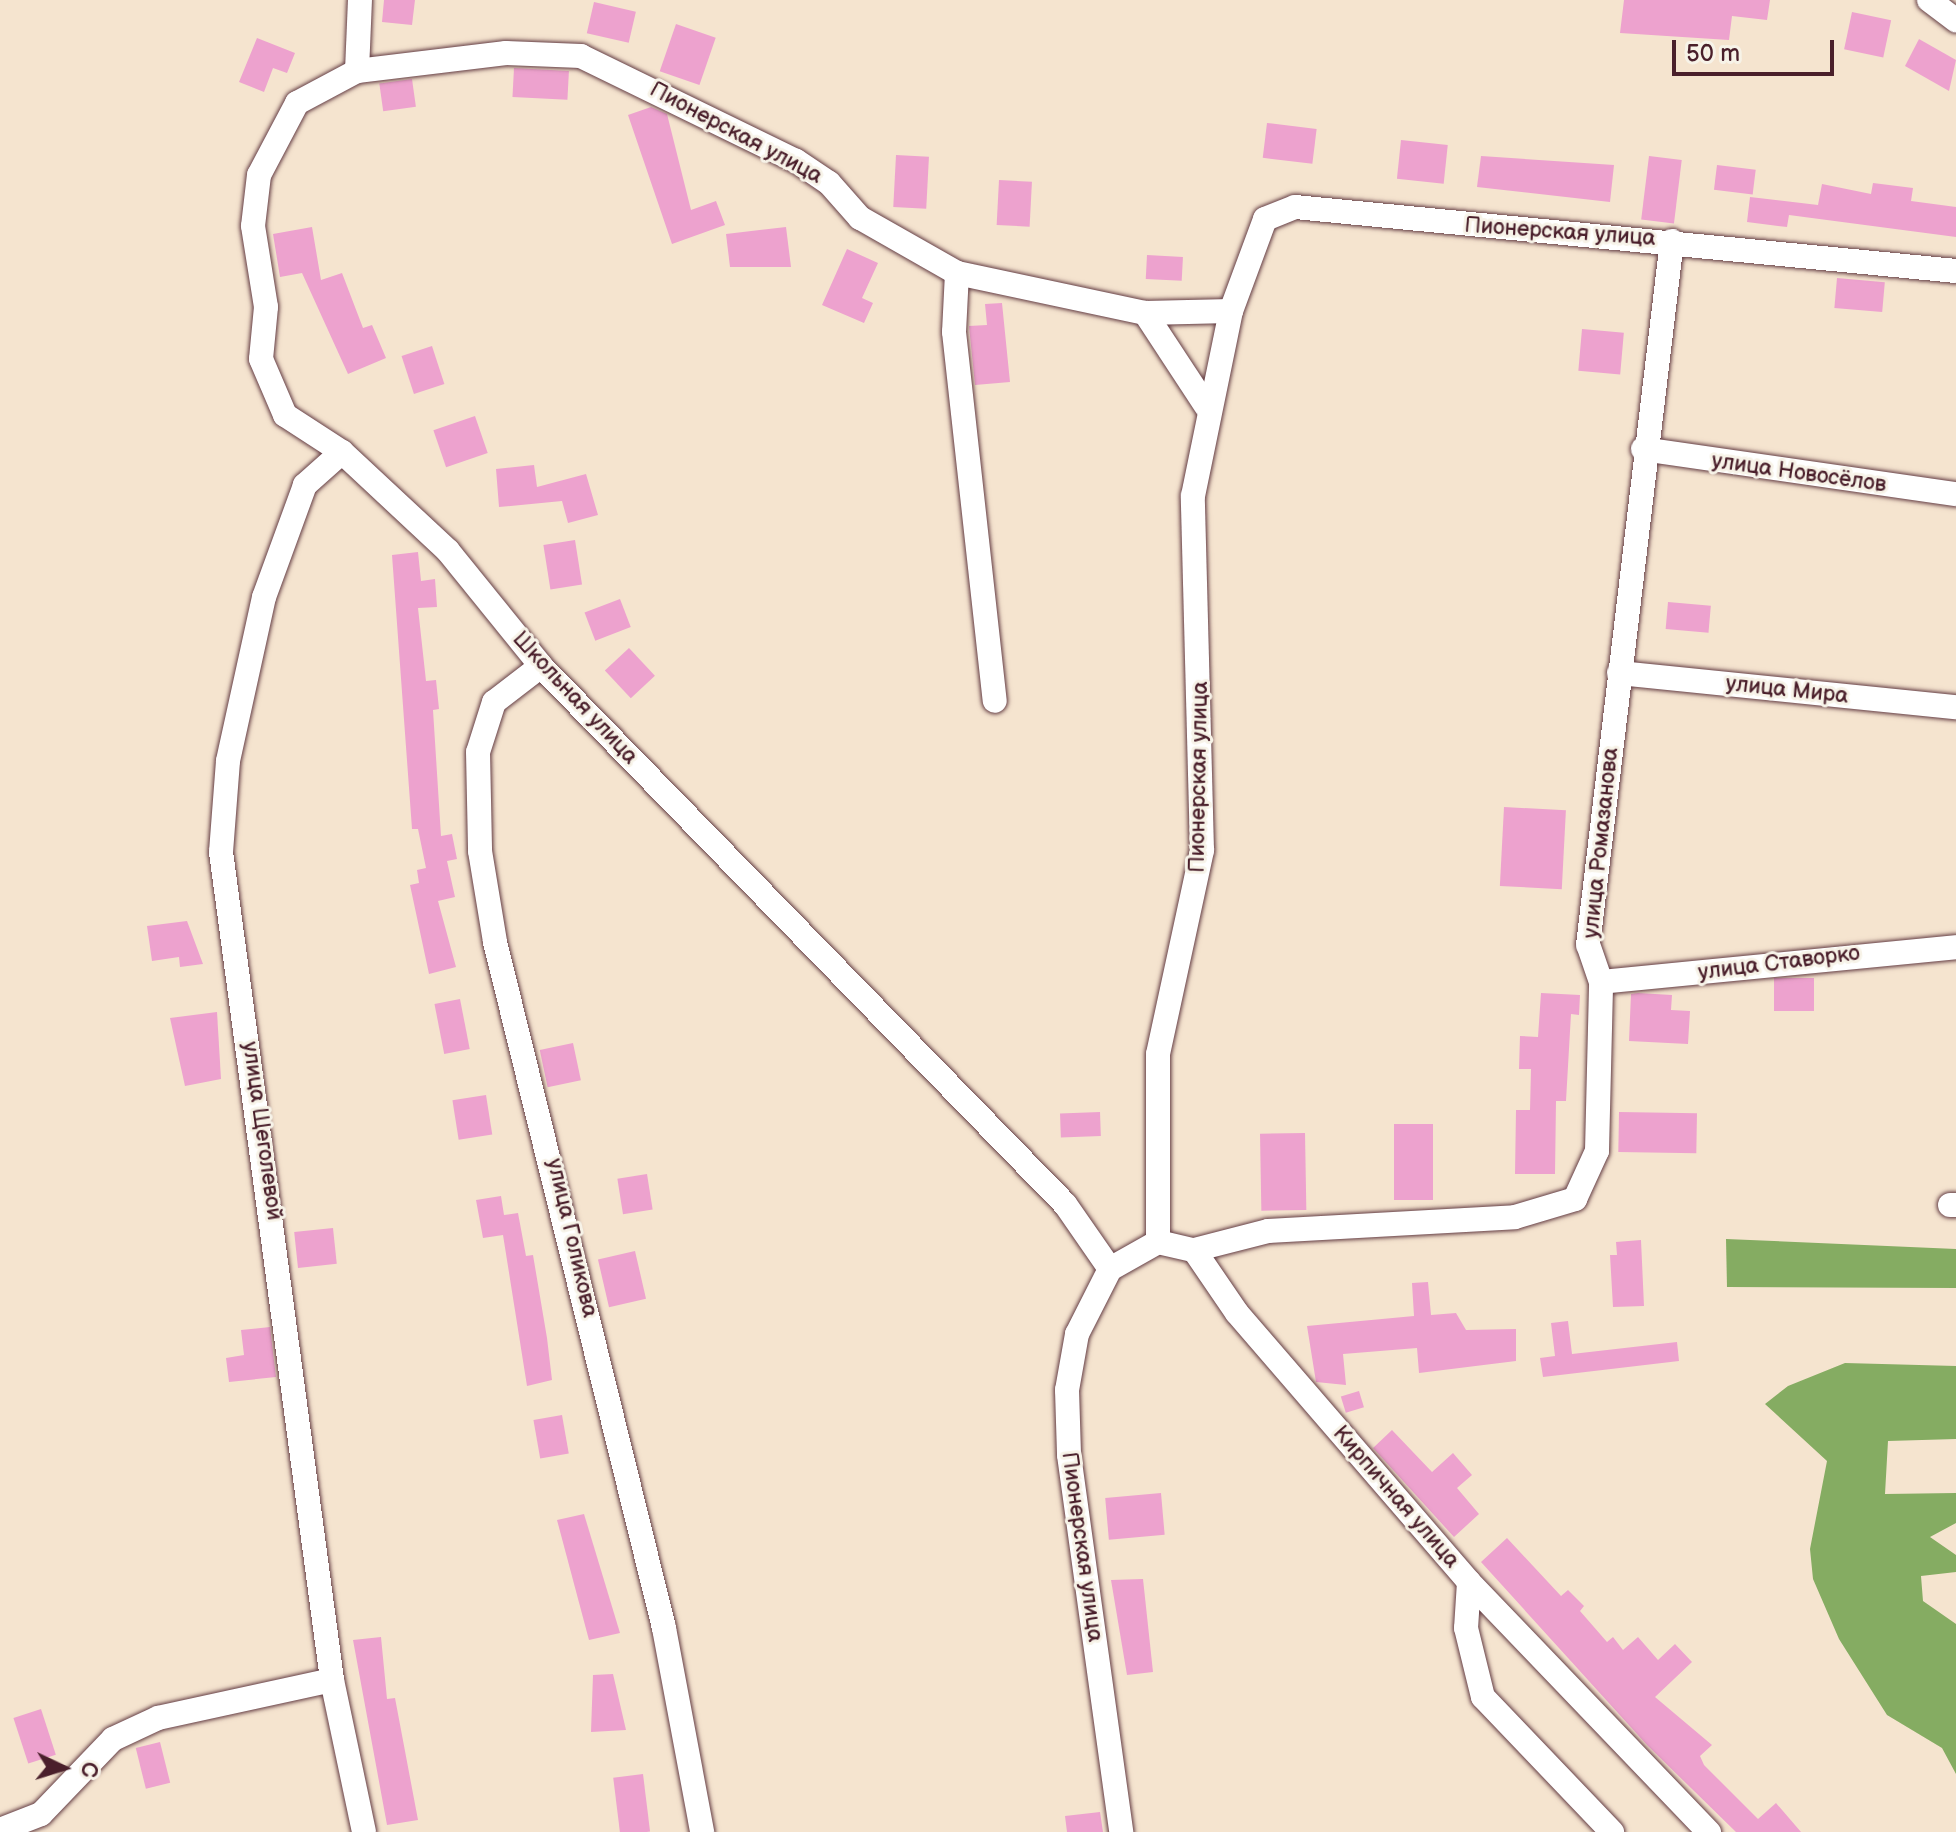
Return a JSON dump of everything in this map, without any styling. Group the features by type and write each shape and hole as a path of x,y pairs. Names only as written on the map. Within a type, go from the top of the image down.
{"street":[{"path":"357,71 360,0"},
{"path":"1929,0 1956,20"},
{"name":"Пионерская улица","path":"357,71 506,53 581,56 796,161 829,183 860,218 957,273 1145,313 1231,311"},
{"name":"Школьная улица","path":"357,71 297,103 259,175 253,226 266,307 261,359 285,415 342,452 448,551 541,666 1065,1204 1110,1269"},
{"name":"Пионерская улица","path":"1158,1242 1158,1054 1202,850 1193,496 1206,406 1231,311 1265,219 1278,208 1672,241 1956,271"},
{"name":"улица Ромазанова","path":"1194,1250 1268,1231 1515,1217 1575,1199 1597,1151 1601,982 1588,945 1643,449 1672,241"},
{"path":"957,273 954,332 995,701"},
{"path":"1145,313 1206,406"},
{"name":"улица Новосёлов","path":"1643,449 1956,494"},
{"name":"улица Щеголевой","path":"342,452 305,485 264,597 228,761 221,852 332,1680 364,1832"},
{"name":"улица Голикова","path":"541,666 494,702 478,752 480,851 495,942 664,1628 702,1832"},
{"name":"улица Мира","path":"1619,673 1956,707"},
{"name":"улица Ставорко","path":"1601,982 1956,947"},
{"path":"1110,1269 1158,1242 1194,1250"},
{"name":"Кирпичная улица","path":"1194,1250 1237,1313 1469,1582 1466,1628 1483,1697 1612,1832"},
{"name":"Пионерская улица","path":"1110,1269 1077,1334 1067,1390 1069,1455 1121,1832"},
{"path":"1469,1582 1709,1832"},
{"path":"0,1830 41,1814 113,1739 158,1718 332,1680"},
{"path":"1580,1832 1585,1805"}],"green space":[{"path":"1726,1239 1956,1249 1956,1288 1727,1287"},
{"path":"1845,1363 1956,1366 1956,1439 1888,1441 1885,1494 1956,1493 1956,1523 1930,1537 1956,1555 1956,1572 1921,1576 1923,1601 1956,1624 1956,1774 1942,1748 1887,1715 1839,1639 1813,1579 1810,1549 1827,1461 1765,1404 1788,1386"}],"building":[{"path":"384,0 415,0 412,25 382,22"},
{"path":"1624,0 1770,0 1767,20 1732,16 1729,40 1620,33"},
{"path":"594,2 636,12 629,43 587,33"},
{"path":"1852,12 1891,20 1883,57 1844,49"},
{"path":"676,24 716,38 699,85 660,71"},
{"path":"257,38 295,53 287,73 273,68 264,92 239,82"},
{"path":"1919,39 1956,60 1949,91 1905,66"},
{"path":"514,68 569,71 567,100 512,97"},
{"path":"412,79 416,107 383,111 379,84"},
{"path":"651,107 667,114 691,210 716,201 725,225 672,244 628,115"},
{"path":"1267,123 1317,129 1312,164 1263,158"},
{"path":"1401,140 1448,145 1444,184 1397,179"},
{"path":"896,155 929,157 926,209 893,207"},
{"path":"1481,156 1614,165 1610,202 1477,187"},
{"path":"1649,156 1682,160 1674,224 1641,220"},
{"path":"1717,165 1756,170 1753,195 1714,190"},
{"path":"999,180 1032,182 1030,227 997,225"},
{"path":"1873,183 1913,188 1911,201 1956,207 1956,237 1789,215 1787,227 1747,222 1750,197 1818,205 1822,184 1871,194"},
{"path":"312,227 321,280 342,273 363,328 372,325 386,358 348,374 302,273 280,277 273,234"},
{"path":"786,227 791,267 730,267 726,234"},
{"path":"847,249 878,263 862,298 873,303 864,323 822,305"},
{"path":"1147,255 1183,257 1182,281 1146,279"},
{"path":"1837,278 1885,282 1882,312 1834,308"},
{"path":"1002,303 1010,382 975,385 969,326 987,325 985,304"},
{"path":"1582,329 1624,333 1620,375 1578,371"},
{"path":"432,346 444,384 414,394 402,356"},
{"path":"475,416 488,453 446,467 433,430"},
{"path":"534,465 537,487 586,474 598,515 568,523 562,501 499,507 496,469"},
{"path":"575,540 582,584 550,589 543,545"},
{"path":"418,552 421,581 435,579 437,607 418,608 426,681 436,680 439,709 433,710 441,836 452,834 457,859 447,861 455,897 438,901 456,967 429,974 410,885 419,883 417,870 426,868 418,829 412,829 392,555"},
{"path":"620,599 631,627 595,641 585,613"},
{"path":"1668,602 1711,606 1708,633 1666,629"},
{"path":"629,648 655,676 631,698 605,671"},
{"path":"1504,807 1566,810 1562,889 1500,886"},
{"path":"187,921 203,964 180,967 179,957 152,961 147,926"},
{"path":"1774,978 1814,978 1814,1011 1774,1011"},
{"path":"1541,993 1580,995 1579,1015 1571,1014 1566,1101 1556,1101 1555,1174 1515,1174 1516,1110 1530,1110 1531,1069 1519,1069 1520,1036 1538,1037"},
{"path":"1631,994 1672,995 1671,1010 1690,1011 1688,1044 1629,1041"},
{"path":"460,999 470,1049 444,1054 434,1004"},
{"path":"217,1012 221,1079 185,1086 170,1018"},
{"path":"573,1043 581,1080 548,1087 540,1050"},
{"path":"486,1095 492,1135 459,1140 452,1100"},
{"path":"1100,1112 1101,1136 1061,1137 1060,1113"},
{"path":"1619,1112 1697,1113 1696,1153 1618,1152"},
{"path":"1394,1124 1433,1124 1433,1200 1394,1200"},
{"path":"1305,1133 1306,1210 1261,1211 1260,1134"},
{"path":"647,1174 653,1210 623,1214 617,1179"},
{"path":"501,1196 504,1215 518,1213 526,1256 533,1255 547,1338 552,1380 527,1386 503,1235 483,1238 476,1200"},
{"path":"333,1228 337,1264 298,1268 294,1232"},
{"path":"1641,1240 1644,1306 1613,1307 1610,1255 1617,1255 1616,1242"},
{"path":"635,1251 646,1299 609,1307 598,1260"},
{"path":"1428,1282 1431,1315 1456,1313 1466,1330 1516,1329 1516,1361 1419,1373 1417,1348 1343,1354 1346,1385 1316,1382 1307,1326 1414,1316 1412,1283"},
{"path":"1568,1321 1572,1354 1677,1342 1679,1361 1543,1377 1540,1358 1555,1356 1551,1323"},
{"path":"270,1327 276,1377 229,1382 226,1358 244,1355 241,1330"},
{"path":"1359,1391 1364,1407 1346,1413 1341,1397"},
{"path":"562,1415 569,1453 540,1458 533,1420"},
{"path":"1392,1430 1432,1472 1453,1453 1472,1475 1457,1488 1479,1514 1454,1537 1373,1448"},
{"path":"1161,1493 1165,1535 1109,1540 1105,1498"},
{"path":"584,1514 620,1633 589,1640 557,1520"},
{"path":"1507,1538 1561,1596 1568,1590 1584,1606 1580,1611 1607,1642 1613,1637 1623,1650 1638,1637 1658,1660 1675,1644 1692,1662 1655,1697 1712,1745 1700,1756 1704,1765 1758,1819 1776,1803 1801,1832 1736,1832 1647,1745 1481,1562"},
{"path":"1143,1579 1153,1672 1127,1675 1111,1580"},
{"path":"381,1637 387,1699 395,1698 418,1820 387,1825 353,1640"},
{"path":"613,1674 626,1730 591,1732 593,1675"},
{"path":"41,1709 56,1755 28,1764 13,1718"},
{"path":"160,1742 170,1783 146,1789 136,1748"},
{"path":"643,1774 650,1832 620,1832 613,1778"},
{"path":"1100,1812 1103,1832 1067,1832 1065,1816"}]}
